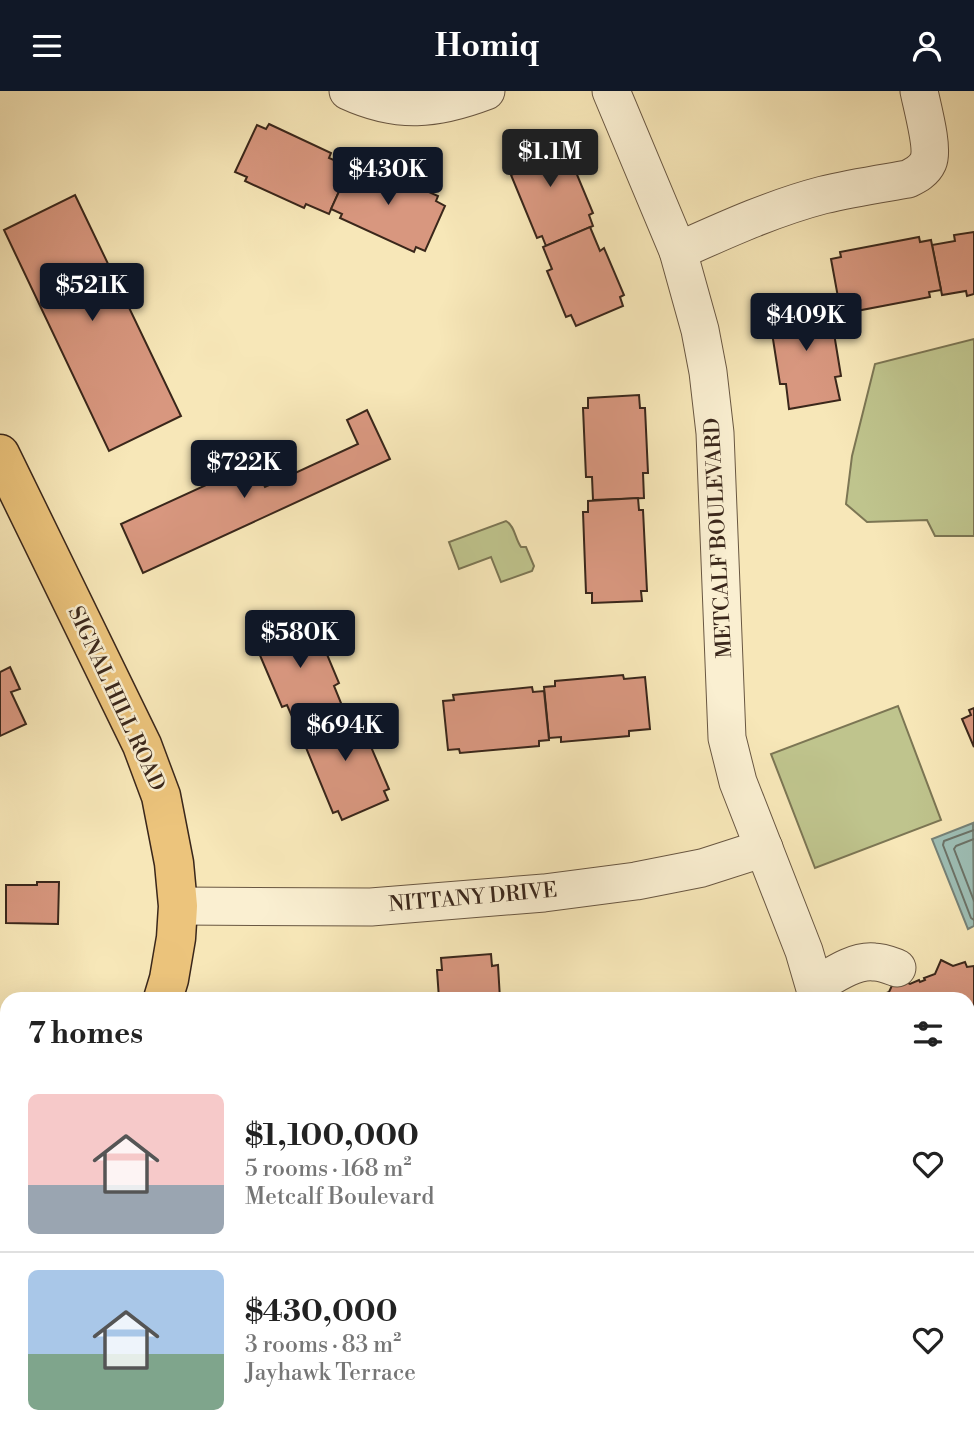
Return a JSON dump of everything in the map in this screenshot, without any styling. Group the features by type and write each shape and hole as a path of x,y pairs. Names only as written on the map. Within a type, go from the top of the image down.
{"main road":[{"name":"SIGNAL HILL ROAD","path":"0,454 142,745 161,796 174,863 178,906 176,937 165,992"}],"street":[{"path":"348,91 377,102 402,107 434,107 486,91"},
{"name":"METCALF BOULEVARD","path":"611,91 678,251 700,330 713,403 729,746 738,782 818,992"},
{"path":"678,251 794,204 917,175 924,169 931,154 919,91"},
{"name":"NITTANY DRIVE","path":"178,906 371,907 544,893 636,881 702,868 764,848"},
{"path":"823,992 853,966 865,962 897,968"}],"green space":[{"path":"974,339 974,536 935,536 927,520 867,522 846,504 852,456 875,364"},
{"path":"506,521 521,547 526,547 534,566 532,571 501,582 491,557 459,569 449,542"},
{"path":"898,706 941,820 815,868 771,754"}],"water":[{"path":"973,823 974,926 968,929 932,839"}],"building":[{"path":"269,124 331,153 329,158 350,167 329,214 306,204 304,208 245,181 247,177 235,172 257,125 266,129"},
{"path":"554,131 563,155 568,153 593,213 589,215 593,226 546,246 542,236 537,238 511,175 516,173 507,151"},
{"path":"352,163 362,168 364,163 438,196 436,201 445,206 425,251 416,247 414,252 340,218 342,214 331,209"},
{"path":"75,195 181,416 109,451 4,230"},
{"path":"590,227 600,251 604,248 624,295 620,297 623,306 576,326 571,315 566,317 547,271 552,269 543,247"},
{"path":"974,232 974,294 967,296 966,291 942,295 932,245 955,241 954,235"},
{"path":"919,237 920,242 931,240 941,290 929,292 930,297 851,312 849,306 840,308 831,259 841,257 840,252"},
{"path":"823,300 825,310 830,309 841,376 835,377 840,400 789,409 786,384 780,384 770,320 775,319 773,308"},
{"path":"639,395 640,408 645,408 648,473 643,473 644,498 593,500 592,477 586,477 583,408 588,408 588,398"},
{"path":"367,410 390,459 143,573 121,524 254,463 265,487 358,444 347,420"},
{"path":"638,498 639,510 643,510 647,591 641,591 642,601 592,603 592,593 586,593 583,512 588,512 588,501"},
{"path":"304,613 308,623 313,621 339,683 334,686 343,708 297,728 287,705 282,707 256,646 261,644 256,633"},
{"path":"10,667 20,689 11,692 26,724 0,736 0,672"},
{"path":"623,675 624,679 645,677 650,729 629,731 629,736 561,742 561,737 549,738 544,687 555,686 555,681"},
{"path":"532,687 533,692 544,691 549,740 539,741 539,746 460,753 459,749 448,750 443,701 454,700 453,695"},
{"path":"348,706 352,716 357,714 389,789 384,791 388,800 342,820 338,811 333,813 302,738 306,736 302,725"},
{"path":"974,708 974,747 962,719 971,715 969,710"},
{"path":"37,882 59,882 58,924 6,923 6,885 37,885"},
{"path":"491,954 492,966 498,965 500,992 439,992 437,970 442,970 441,958"},
{"path":"941,960 953,966 965,962 967,967 974,966 974,992 889,992 896,977 910,984 935,974"}]}
